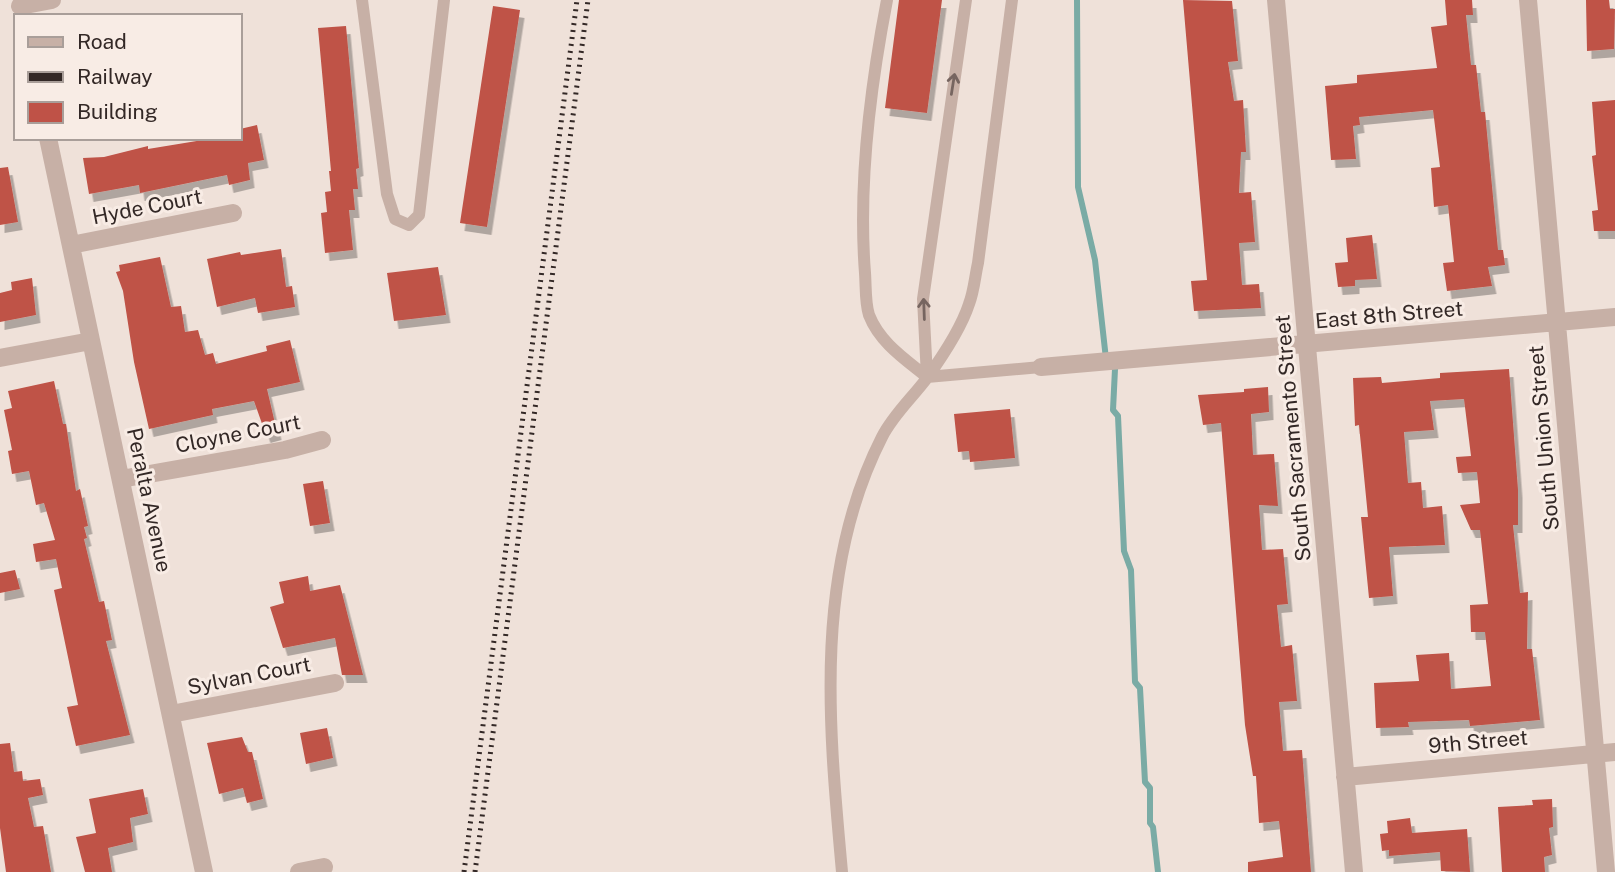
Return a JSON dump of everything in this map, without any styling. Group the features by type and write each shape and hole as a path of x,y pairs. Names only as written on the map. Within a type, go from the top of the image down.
{"street":[{"path":"20,7 52,0"},
{"name":"South Sacramento Street","path":"1276,0 1354,872"},
{"name":"South Union Street","path":"1528,0 1606,872"},
{"name":"Peralta Avenue","path":"48,140 204,872"},
{"name":"Hyde Court","path":"71,245 233,213"},
{"name":"East 8th Street","path":"1041,367 1615,317"},
{"path":"0,358 91,341"},
{"name":"Cloyne Court","path":"121,479 285,450 322,440"},
{"name":"Sylvan Court","path":"171,713 335,683"},
{"name":"9th Street","path":"1345,777 1615,752"},
{"path":"299,872 324,867"}],"lane":[{"path":"362,0 387,194 395,219 409,225 419,215 444,0"},
{"path":"887,0 878,44 867,157 864,259 868,313 882,340 927,377 1041,367"},
{"path":"927,377 923,299 966,0"},
{"path":"842,872 831,737 830,644 837,586 866,471 890,422 927,377 969,304 978,262 1012,0"}],"building":[{"path":"899,0 942,0 927,113 885,108"},
{"path":"1183,0 1232,1 1238,61 1228,62 1234,101 1243,100 1246,152 1241,152 1239,193 1251,192 1255,242 1239,243 1242,285 1259,284 1261,308 1194,311 1191,281 1207,280"},
{"path":"1445,0 1472,0 1473,15 1466,15 1471,65 1476,65 1481,112 1485,112 1498,250 1503,250 1505,265 1488,267 1492,286 1447,291 1443,263 1454,262 1448,205 1434,207 1431,168 1440,167 1433,110 1359,117 1360,125 1353,126 1356,159 1331,160 1325,86 1357,83 1357,75 1437,68 1431,27 1447,25"},
{"path":"1586,0 1609,0 1610,9 1615,9 1614,49 1587,51"},
{"path":"493,6 520,10 487,227 460,223"},
{"path":"346,26 359,168 356,169 358,189 353,189 355,210 349,210 353,250 325,253 321,213 327,212 325,192 331,191 331,171 318,28"},
{"path":"1615,100 1615,231 1594,231 1592,211 1598,210 1592,156 1596,155 1592,102"},
{"path":"257,125 264,160 248,163 250,180 229,185 227,175 140,193 139,185 89,194 83,158 104,157 148,146 148,149 203,140 242,140 242,129"},
{"path":"8,167 18,222 0,225 0,168"},
{"path":"1372,235 1377,279 1355,280 1355,286 1338,287 1335,263 1348,262 1346,238"},
{"path":"281,249 286,287 292,286 295,307 258,313 255,298 217,307 207,259 240,252 241,255"},
{"path":"160,257 171,307 181,306 185,332 198,330 205,355 213,353 216,364 267,351 266,346 290,340 300,382 267,389 277,432 266,435 254,401 212,409 213,415 149,429 134,362 123,291 116,272 120,271 119,265"},
{"path":"438,267 446,315 394,321 387,273"},
{"path":"32,278 36,315 0,322 0,293 12,290 11,282"},
{"path":"1509,369 1518,490 1518,525 1513,525 1520,593 1528,592 1527,649 1532,649 1540,720 1470,726 1469,720 1408,722 1409,727 1376,728 1374,683 1419,681 1416,655 1449,653 1451,689 1491,686 1485,632 1471,632 1470,605 1488,604 1480,530 1471,530 1460,505 1480,503 1477,472 1458,473 1456,457 1471,456 1464,399 1430,401 1434,430 1404,432 1408,483 1421,482 1423,508 1442,506 1445,545 1389,547 1393,596 1369,598 1361,517 1368,517 1359,425 1355,426 1353,378 1381,377 1382,383 1440,378 1440,373"},
{"path":"54,381 63,424 66,424 76,491 80,489 88,526 84,527 87,538 84,539 99,602 104,601 112,640 106,641 130,735 76,746 67,707 78,705 54,590 62,588 56,559 36,562 33,544 55,540 44,503 36,505 29,471 12,474 8,451 12,450 4,410 12,408 8,391"},
{"path":"1268,387 1269,412 1251,414 1253,455 1274,454 1278,506 1259,505 1262,550 1283,549 1288,604 1277,605 1281,647 1292,645 1297,701 1279,702 1283,751 1302,750 1311,872 1248,872 1248,862 1283,857 1279,821 1259,823 1256,776 1253,776 1245,725 1221,423 1203,425 1198,395 1244,392 1244,389"},
{"path":"1010,409 1015,458 970,462 969,451 958,452 954,414"},
{"path":"323,481 330,523 310,526 303,484"},
{"path":"15,570 20,589 0,593 0,573"},
{"path":"308,576 310,591 340,585 363,675 342,675 335,638 283,648 270,607 284,603 279,582"},
{"path":"327,728 333,758 306,764 300,733"},
{"path":"242,737 248,752 252,752 263,799 247,803 243,788 219,794 207,743"},
{"path":"10,743 14,772 22,771 23,781 40,779 43,795 28,798 34,827 43,826 51,872 6,872 0,828 0,744"},
{"path":"143,789 148,814 130,818 133,842 108,848 112,872 85,872 76,837 96,833 89,799"},
{"path":"1552,799 1553,827 1549,828 1552,855 1544,857 1545,872 1502,872 1498,807 1533,805 1532,800"},
{"path":"1410,818 1412,833 1467,829 1470,872 1441,871 1440,852 1389,856 1389,850 1382,851 1380,834 1388,833 1387,821"}],"waterway":[{"path":"1077,0 1078,187 1095,260 1106,359 1115,369 1113,410 1118,416 1124,551 1131,570 1135,682 1140,688 1145,782 1150,788 1150,823 1153,827 1158,872"}],"railway":[{"path":"464,872 577,0"},
{"path":"475,872 588,0"}]}
